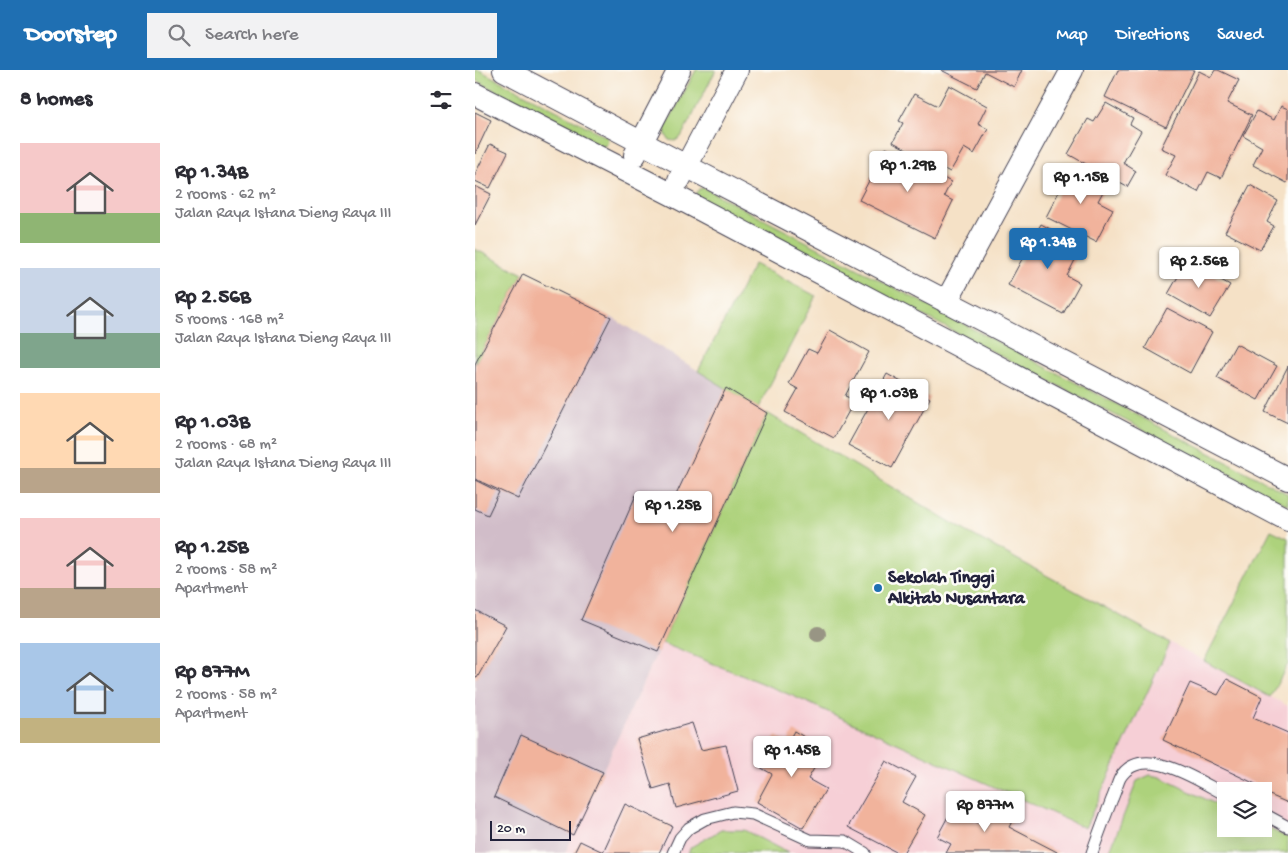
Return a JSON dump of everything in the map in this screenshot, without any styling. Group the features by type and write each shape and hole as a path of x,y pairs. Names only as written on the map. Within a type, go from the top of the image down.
{"street":[{"path":"503,70 1288,479"},
{"path":"626,171 679,70"},
{"path":"671,194 737,70"},
{"path":"946,302 1072,70"},
{"path":"475,94 671,194 1288,520"}],"lane":[{"path":"1092,853 1121,778 1133,766 1145,762 1165,765 1217,791"},
{"path":"673,853 680,838 689,828 705,819 733,812 753,814 810,840 845,842 865,853"},
{"path":"1272,818 1288,826"}],"shaded area":[{"path":"523,274 611,317 767,413 565,853 475,853 475,364"},
{"name":"Sekolah Tinggi Alkitab Nusantara","path":"767,413 969,533 1288,706 1288,853 565,853"}],"green space":[{"path":"475,70 479,70 607,137 608,142 605,146 601,146 475,80"},
{"path":"696,70 716,70 681,137 675,141 669,140 665,128"},
{"path":"704,188 1288,494 1288,505 697,198 696,193 699,189"},
{"path":"475,249 523,274 475,364"},
{"path":"754,264 816,296 758,408 698,371"},
{"path":"767,413 969,533 1170,643 1085,828 793,696 662,643"},
{"path":"1271,530 1288,538 1288,664 1270,697 1204,661"},
{"path":"1150,775 1160,777 1217,805 1217,837 1272,837 1272,830 1288,838 1288,853 1109,853 1137,781"},
{"path":"721,830 744,830 788,853 688,853 691,847"}],"building":[{"path":"941,70 1022,70 1014,87 985,72 977,88"},
{"path":"1118,70 1194,70 1166,127 1105,97"},
{"path":"1215,70 1239,80 1227,103 1252,115 1221,178 1208,172 1198,192 1165,175 1176,155 1161,148 1199,71 1211,77"},
{"path":"949,85 987,106 978,124 988,129 974,154 964,148 950,172 893,142 903,123 899,121 914,94 938,106"},
{"path":"1106,103 1133,118 1130,124 1141,131 1123,163 1136,171 1127,187 1068,154 1088,119 1094,122"},
{"path":"1281,106 1288,109 1287,183 1253,165 1262,147 1243,136 1257,111 1274,120"},
{"path":"475,112 491,120 475,154"},
{"path":"490,144 508,152 490,188 475,181 475,174"},
{"path":"886,148 951,182 944,196 953,201 935,238 859,200"},
{"path":"1072,166 1107,184 1098,201 1113,209 1096,242 1046,217"},
{"path":"1250,185 1278,201 1267,222 1274,226 1260,250 1225,232"},
{"path":"475,186 491,194 475,225"},
{"path":"1041,224 1082,246 1067,276 1080,283 1063,314 1008,285"},
{"path":"1187,261 1230,285 1210,318 1168,294"},
{"path":"523,274 611,317 518,499 475,479 475,364"},
{"path":"1167,308 1212,332 1190,373 1145,348"},
{"path":"830,330 869,352 845,396 855,400 834,438 785,412 798,389 789,384 808,349 817,353"},
{"path":"1236,344 1277,366 1258,400 1217,378"},
{"path":"1288,366 1288,423 1265,412"},
{"path":"887,374 930,398 892,468 848,445"},
{"path":"726,388 767,413 658,652 581,620 636,495 669,510"},
{"path":"475,480 499,492 488,515 475,509"},
{"path":"475,610 506,626 477,678 475,677"},
{"path":"1227,679 1262,697 1253,718 1288,733 1288,803 1272,796 1272,782 1251,782 1163,740 1190,683 1218,695"},
{"path":"692,723 701,750 726,745 738,791 676,808 670,784 653,789 637,739"},
{"path":"794,731 825,749 808,779 826,789 803,828 757,802 772,774 758,766 776,736 788,742"},
{"path":"521,735 603,772 573,835 494,797"},
{"path":"886,761 916,777 902,802 925,815 903,853 898,853 848,827"},
{"path":"959,796 975,804 968,817 978,823 988,805 1014,818 1009,827 1059,853 946,853 951,844 937,837"},
{"path":"625,804 672,826 659,853 574,853 580,841 603,852"}],"place":[{"name":"Sekolah Tinggi Alkitab Nusantara","path":"878,588"}]}
